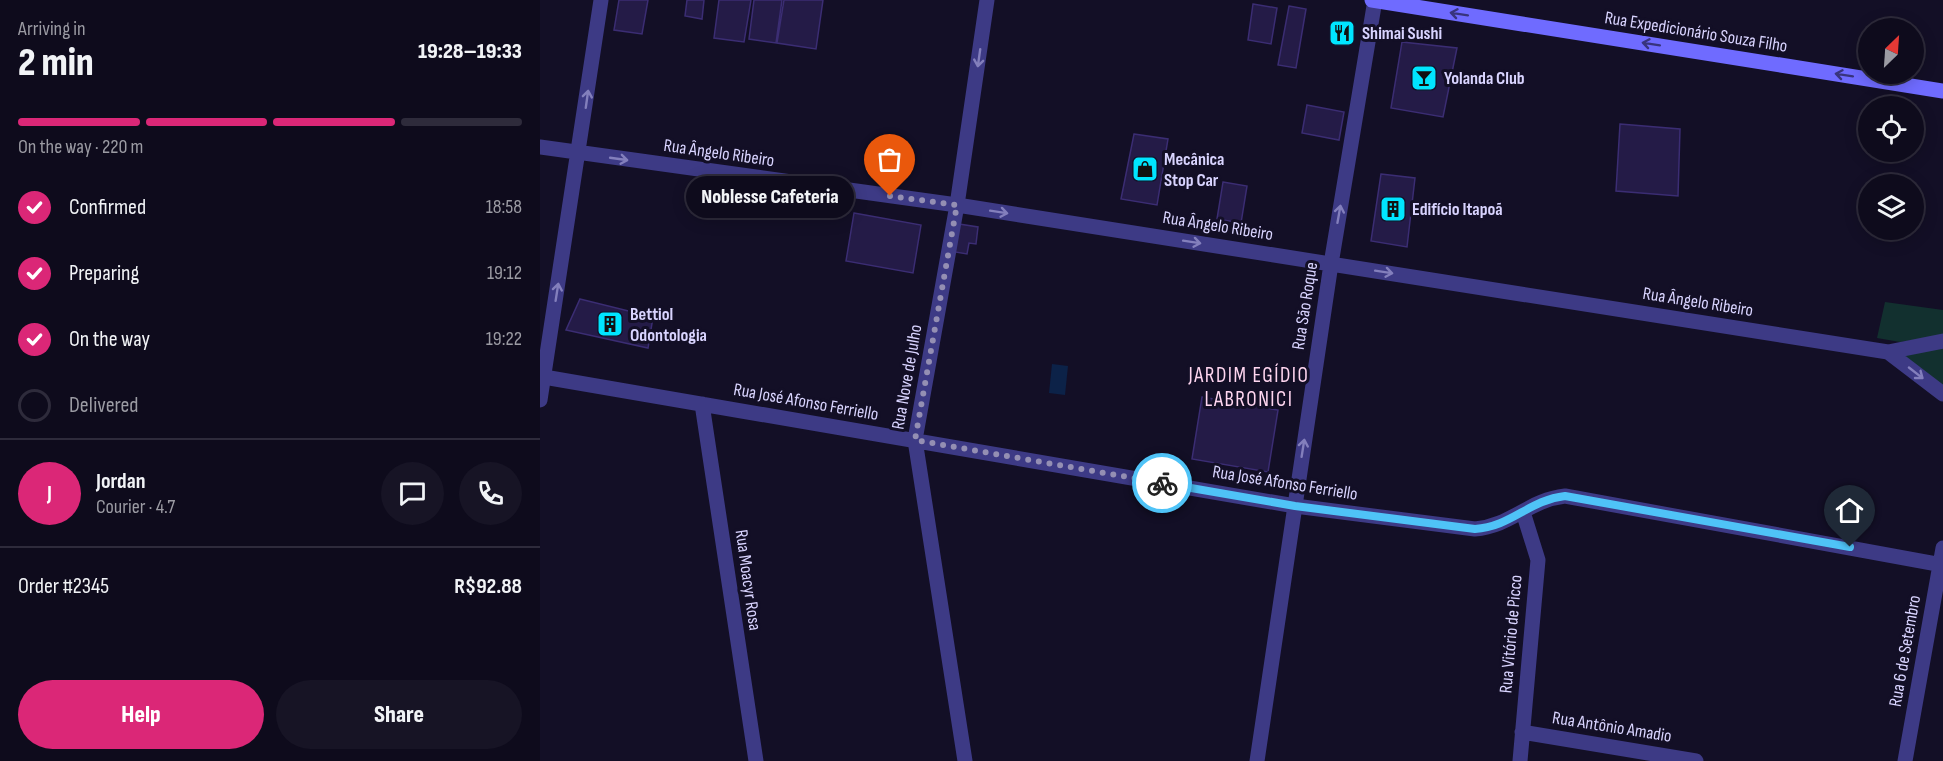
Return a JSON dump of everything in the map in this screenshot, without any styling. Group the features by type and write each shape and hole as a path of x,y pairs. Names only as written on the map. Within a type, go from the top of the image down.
{"main road":[{"name":"Rua Expedicionário Souza Filho","path":"1374,0 1943,91"}],"street":[{"path":"540,400 544,376 544,349 579,153 601,0"},
{"name":"Rua Nove de Julho","path":"964,761 915,440 957,205 987,0"},
{"name":"Rua São Roque","path":"1257,761 1331,264 1374,0"},
{"name":"Rua Ângelo Ribeiro","path":"540,147 957,205 1888,352 1943,341"},
{"name":"Rua Ângelo Ribeiro","path":"1888,352 1943,394"},
{"name":"Rua José Afonso Ferriello","path":"544,376 1295,506 1475,529 1500,525 1553,497 1571,496 1942,564"},
{"name":"Rua Moacyr Rosa","path":"702,404 756,761"},
{"name":"Rua Vitório de Picco","path":"1520,761 1538,560 1522,512"},
{"name":"Rua 6 de Setembro","path":"1905,761 1942,564 1943,548"},
{"name":"Rua Antônio Amadio","path":"1522,732 1696,761"}],"green space":[{"path":"1885,302 1943,310 1943,336 1900,342 1877,338"},
{"path":"1943,345 1943,388 1905,355"}],"water":[{"path":"1052,364 1068,366 1065,395 1049,393"}],"building":[{"path":"619,0 648,0 642,34 614,30"},
{"path":"687,0 704,0 702,19 685,16"},
{"path":"719,0 751,0 744,42 714,38"},
{"path":"754,0 782,0 776,43 749,39"},
{"path":"784,0 823,0 816,49 777,43"},
{"path":"1253,4 1277,8 1271,44 1248,40"},
{"path":"1289,6 1306,9 1296,68 1278,65"},
{"name":"Yolanda Club","path":"1402,42 1457,48 1443,117 1391,108"},
{"path":"1307,105 1344,112 1339,140 1302,133"},
{"path":"1620,124 1680,129 1678,196 1616,191"},
{"name":"Mecânica Stop Car","path":"1134,134 1168,139 1157,205 1121,199"},
{"name":"Edifício Itapoã","path":"1381,174 1415,178 1407,247 1371,241"},
{"path":"1223,182 1247,186 1241,223 1217,219"},
{"path":"854,213 921,225 913,273 846,261"},
{"path":"959,224 978,227 976,244 969,243 967,254 955,252"},
{"name":"Bettiol Odontologia","path":"580,299 653,317 648,348 566,330"},
{"path":"1202,397 1278,410 1268,472 1192,459"}],"way so far":[{"path":"890,196 957,205 915,440 1162,483"}],"place":[{"name":"Shimai Sushi","path":"1342,33"},
{"name":"Yolanda Club","path":"1424,78"},
{"name":"Mecânica Stop Car","path":"1145,169"},
{"name":"Noblesse Cafeteria","path":"890,196"},
{"name":"Edifício Itapoã","path":"1393,209"},
{"name":"Bettiol Odontologia","path":"610,324"}],"district":[{"name":"JARDIM EGÍDIO LABRONICI","path":"1249,387"}],"route":[{"path":"1162,483 1295,506 1475,529 1500,525 1535,504 1553,497 1578,497 1850,547"}]}
